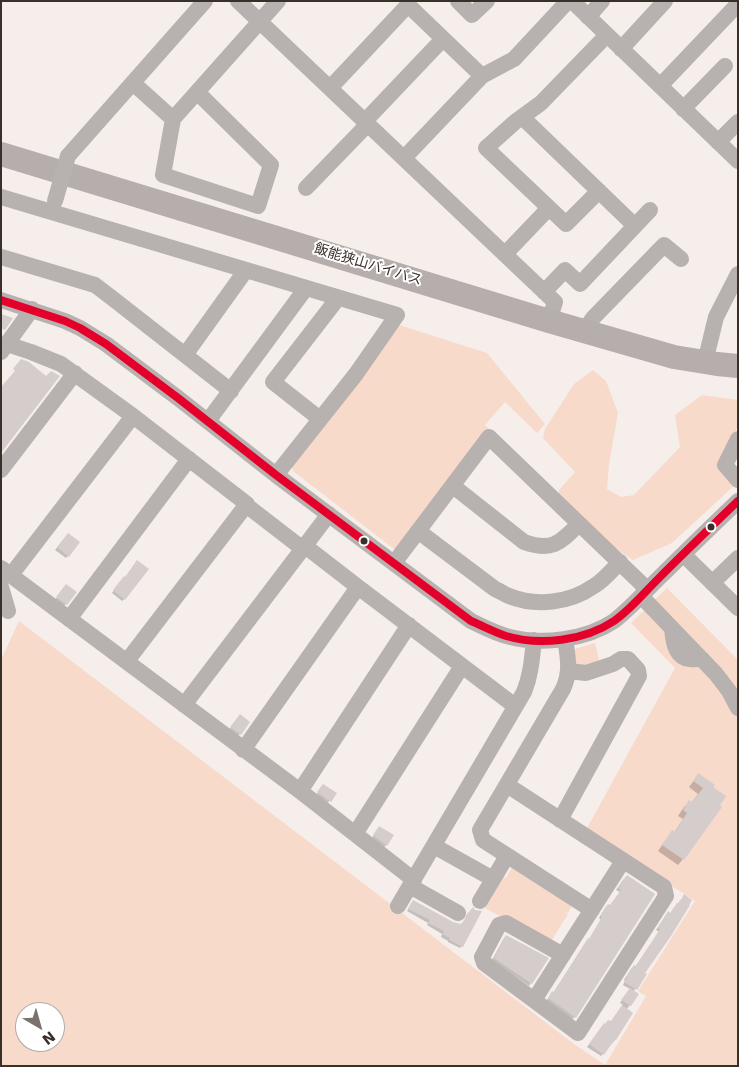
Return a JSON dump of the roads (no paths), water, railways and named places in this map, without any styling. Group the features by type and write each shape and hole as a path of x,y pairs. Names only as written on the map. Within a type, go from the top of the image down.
{"highway":[{"name":"飯能狭山バイパス","path":"1,154 549,321 674,357 738,366"},
{"name":"飯能狭山バイパス","path":"1,169 603,351 677,372 738,381"}],"street":[{"path":"54,207 68,156 205,1"},
{"path":"238,1 555,302 549,321"},
{"path":"197,92 271,165 258,206 163,175 173,119 197,92 260,22 278,1"},
{"path":"458,1 472,15 487,1"},
{"path":"404,158 482,76 514,59 570,1 738,161"},
{"path":"588,17 602,1"},
{"path":"621,49 664,1"},
{"path":"660,86 738,4"},
{"path":"330,88 408,6 482,76"},
{"path":"599,191 566,224 486,148 541,103 606,35"},
{"path":"306,188 443,39"},
{"path":"683,109 725,66"},
{"path":"133,83 173,119"},
{"path":"522,117 634,225"},
{"path":"718,142 738,122"},
{"path":"1,198 54,207 246,270 396,315 356,374 276,474"},
{"path":"505,254 549,208"},
{"path":"544,292 565,270 580,284 650,210"},
{"path":"584,331 593,318 664,245 681,260"},
{"path":"1,257 95,285 231,391"},
{"path":"185,355 246,270"},
{"path":"705,362 716,317 738,274"},
{"path":"208,421 306,288"},
{"path":"320,419 274,382 338,298"},
{"path":"1,300 65,321 95,337 471,621 509,637 534,640 565,639 594,631 613,621 738,501"},
{"path":"32,309 5,344 60,364 75,374 133,416 246,505 515,706"},
{"path":"1,470 75,374"},
{"path":"8,611 5,577 133,416"},
{"path":"394,563 489,437 620,562 672,628 716,674 729,691 738,708"},
{"path":"738,439 726,465 738,480"},
{"path":"69,619 189,459"},
{"path":"453,486 524,542 534,546 551,545 561,542 579,524"},
{"path":"127,662 246,505"},
{"path":"184,705 329,514"},
{"path":"418,531 495,589 507,596 521,600 557,601 582,593 595,586 620,562"},
{"path":"683,554 738,608"},
{"path":"712,583 738,558"},
{"path":"5,577 69,619 127,662 356,834 412,883 458,913"},
{"path":"243,750 358,587"},
{"path":"300,791 409,625"},
{"path":"565,639 569,658 567,681 480,830 483,840 592,910"},
{"path":"398,906 524,692 530,676 534,640"},
{"path":"560,820 639,676 638,670 628,659 621,659 613,664 586,673 569,671"},
{"path":"356,834 462,666"},
{"path":"507,785 664,887 666,896 578,1032 484,963 482,957 499,925 506,923 562,955"},
{"path":"434,846 493,879"},
{"path":"480,901 507,856"},
{"path":"534,1000 623,861"}]}
